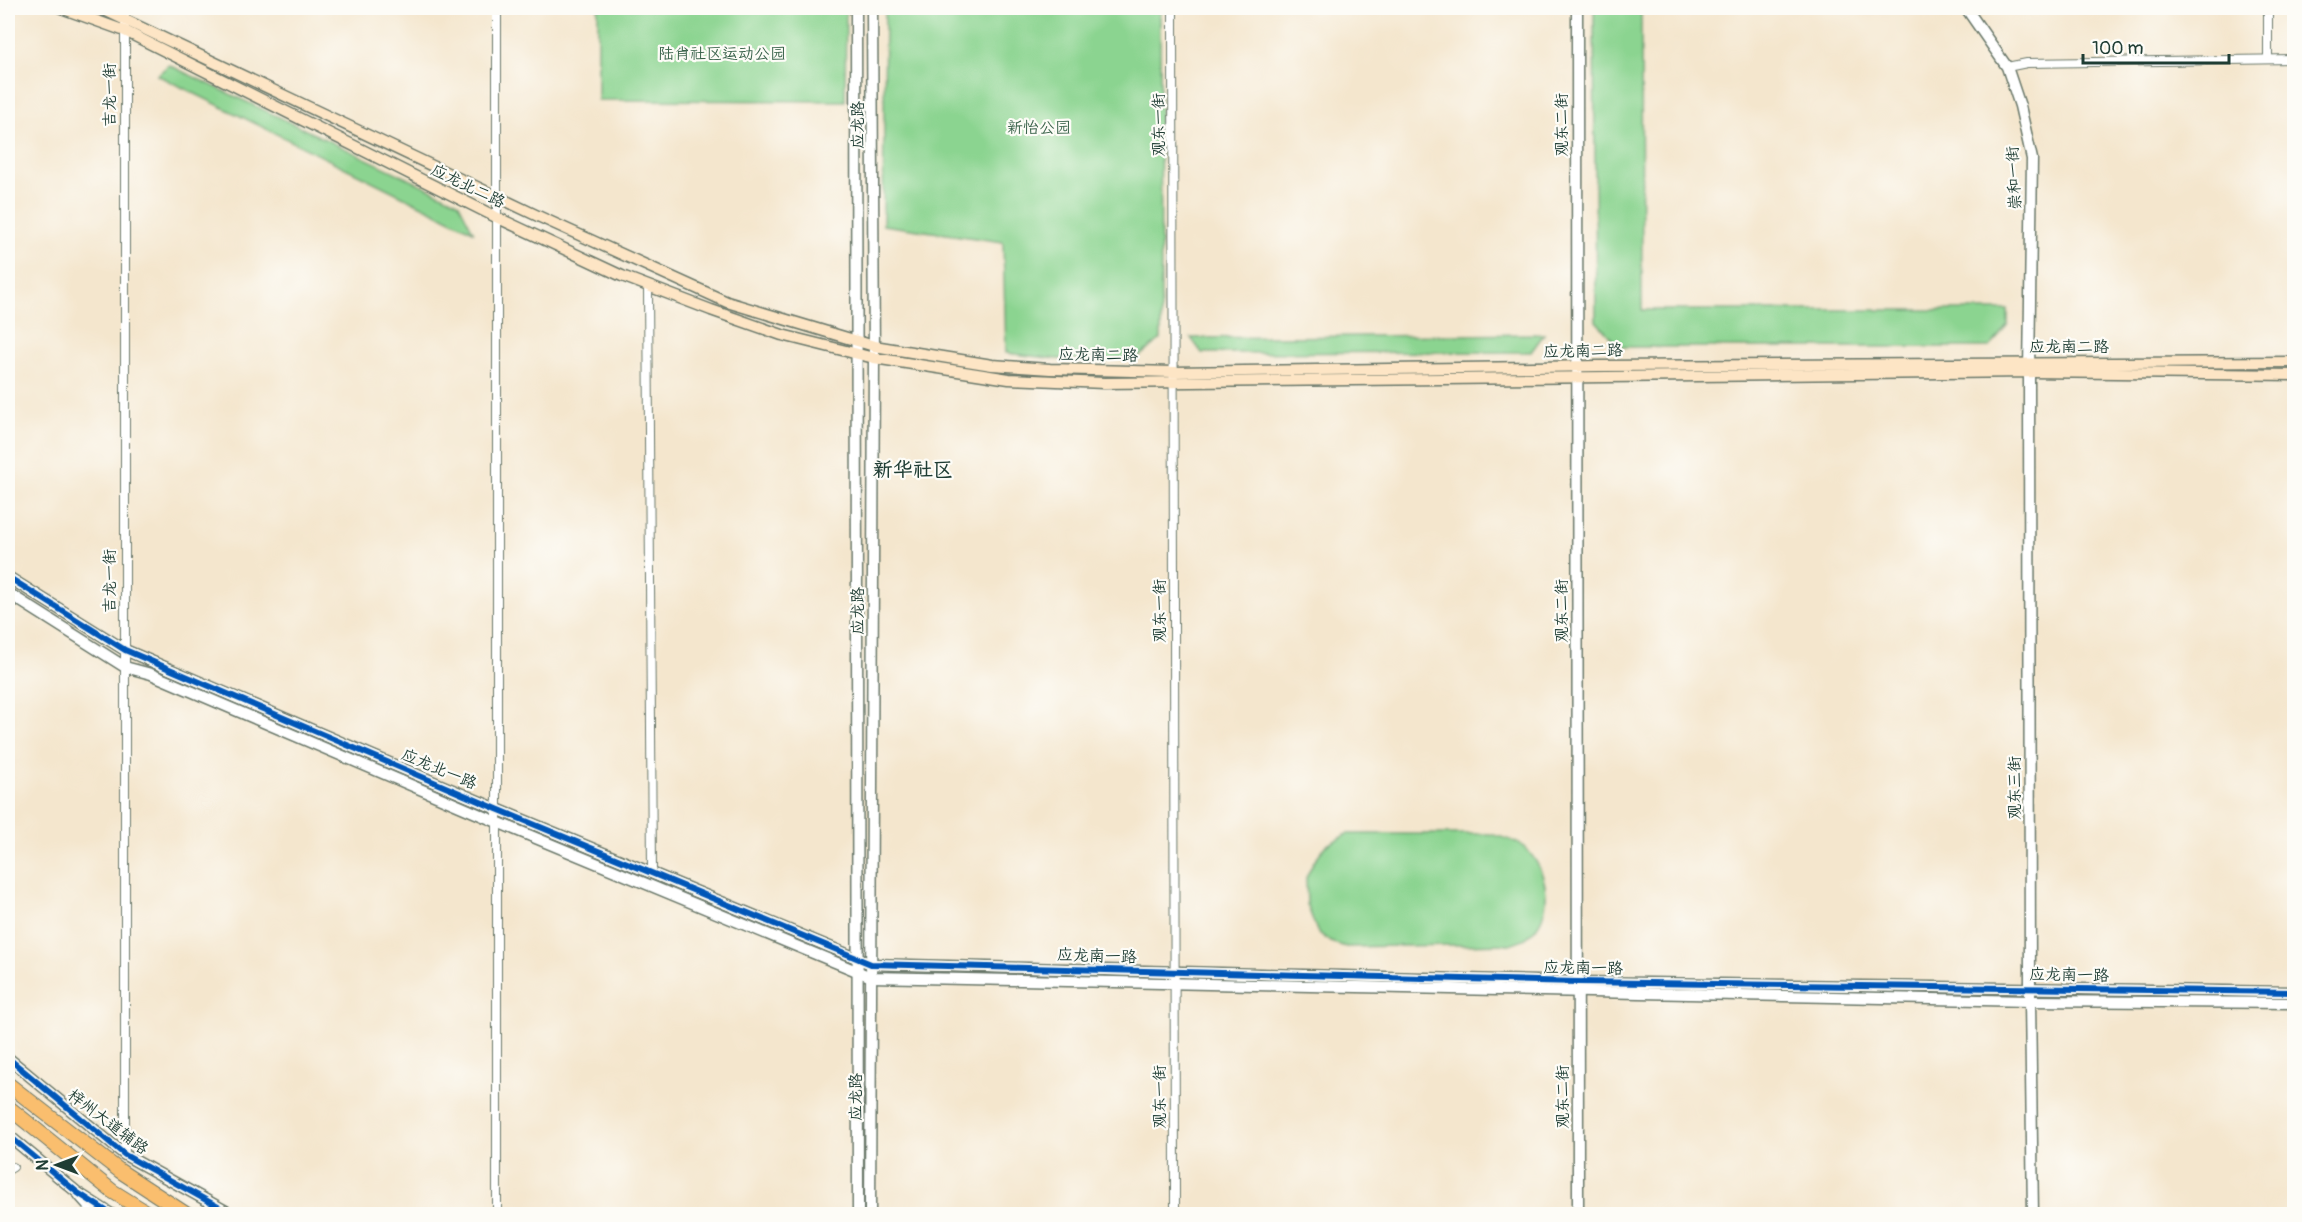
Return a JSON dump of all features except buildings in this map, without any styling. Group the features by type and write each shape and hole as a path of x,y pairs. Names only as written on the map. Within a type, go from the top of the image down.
{"highway":[{"path":"8,1084 120,1171 186,1215"},
{"path":"8,1107 112,1191 149,1215"}],"main road":[{"name":"应龙北二路","path":"61,8 125,31 496,217 648,286 782,335 874,358"},
{"name":"应龙北二路","path":"100,8 125,13 496,196 727,302 874,346"},
{"name":"应龙南二路","path":"874,346 992,365 1174,378"},
{"name":"应龙南二路","path":"874,358 1009,379 2295,362"},
{"name":"应龙南二路","path":"2029,367 2295,375"},
{"name":"梓州大道辅路","path":"8,1060 125,1155 227,1213"},
{"path":"8,1135 78,1193 111,1215"}],"street":[{"path":"497,8 497,1215"},
{"name":"应龙路","path":"856,8 858,1215"},
{"name":"应龙路","path":"870,1215 874,358 872,8"},
{"name":"观东一街","path":"1173,8 1175,1215"},
{"name":"观东二街","path":"1576,8 1578,1215"},
{"name":"崇和一街","path":"1966,8 2007,67 2020,106 2032,159 2029,367"},
{"path":"2268,8 2268,59"},
{"name":"吉龙一街","path":"125,13 125,1155"},
{"path":"2007,67 2027,63 2295,59"},
{"path":"648,286 652,873"},
{"name":"观东三街","path":"2029,367 2030,1001 2033,1215"},
{"name":"应龙北一路","path":"8,577 125,650 652,873 857,965 871,976"},
{"name":"应龙北一路","path":"8,593 125,668 151,674 497,822 857,965 871,964"},
{"name":"应龙南一路","path":"871,964 1175,977 2030,1001 2295,1003"},
{"name":"应龙南一路","path":"871,976 1175,977"},
{"name":"应龙南一路","path":"1578,987 2030,988 2295,992"},
{"path":"78,1193 96,1215"}],"green space":[{"name":"陆肖社区运动公园","path":"598,8 846,8 845,101 598,100"},
{"name":"新怡公园","path":"885,8 1160,8 1161,339 1136,359 1056,359 1006,353 1003,242 883,225"},
{"path":"1594,8 1641,8 1642,310 2008,310 2008,325 1990,347 1619,347 1596,321"},
{"path":"169,65 458,202 473,231 157,75"},
{"path":"1544,334 1531,352 1202,353 1191,338"},
{"path":"1347,834 1490,834 1513,841 1525,848 1540,868 1546,893 1542,917 1527,937 1510,944 1346,947 1330,942 1317,931 1307,904 1306,878 1325,846"}],"cycle path":[{"path":"8,577 125,650 497,809 871,964 1578,982 2294,992"},
{"path":"8,1058 125,1155 231,1214"},
{"path":"8,1135 78,1193 111,1214"}],"district":[{"name":"新华社区","path":"913,469"}]}
